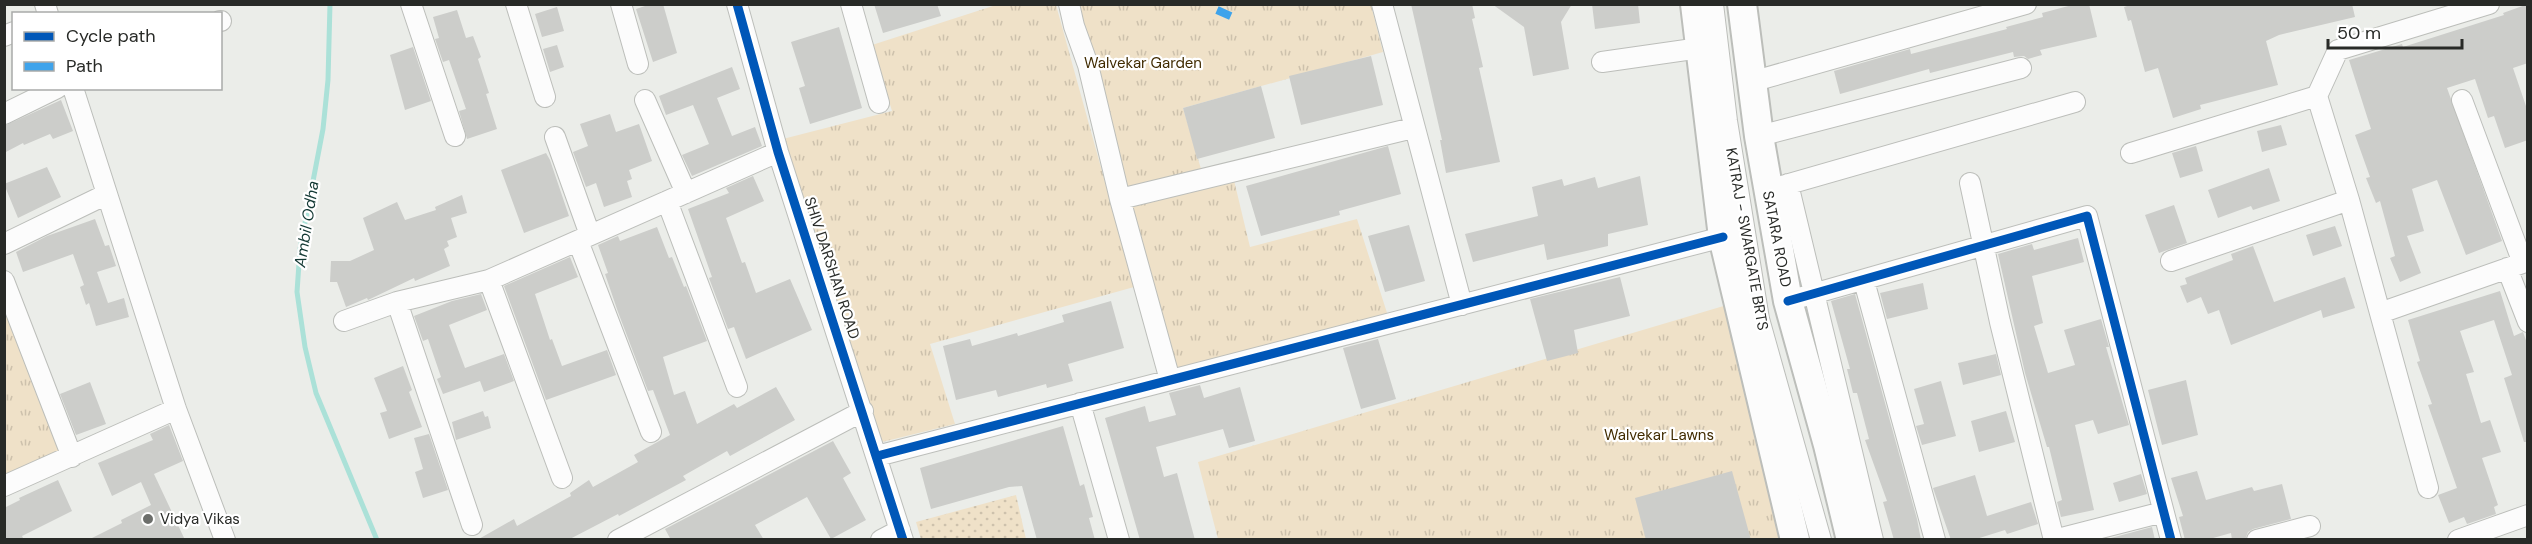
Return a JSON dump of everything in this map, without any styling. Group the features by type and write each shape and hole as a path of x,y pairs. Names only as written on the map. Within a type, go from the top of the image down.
{"highway":[{"path":"1695,4 1723,237 1795,540"},
{"name":"SATARA ROAD","path":"1742,4 1759,136 1778,187 1801,298 1825,435 1851,540"}],"street":[{"path":"411,4 455,136"},
{"path":"516,4 545,97"},
{"path":"621,4 638,64"},
{"name":"SHIV DARSHAN ROAD","path":"737,4 778,152 902,535"},
{"path":"851,4 879,103"},
{"path":"1069,4 1088,65 1120,200 1170,380"},
{"path":"1382,4 1413,128 1462,305"},
{"name":"KATRAJ - SWARGATE BRTS","path":"1713,4 1731,143 1759,320 1821,540"},
{"path":"1751,82 2026,4"},
{"path":"2428,488 2349,200 2317,96 2338,50 2489,4"},
{"path":"1602,62 1700,48"},
{"path":"1759,136 2021,68"},
{"path":"4,114 53,90"},
{"path":"74,90 176,409 225,540"},
{"path":"2131,153 2317,96"},
{"path":"645,100 686,193"},
{"path":"2462,100 2519,264 2528,322"},
{"path":"1778,187 2075,102"},
{"path":"1120,200 1413,128"},
{"path":"555,137 584,238 651,432"},
{"path":"344,321 397,302 489,280 778,152"},
{"path":"1970,183 2000,322 2054,540 2163,512"},
{"path":"4,244 107,194"},
{"path":"2171,261 2349,200"},
{"path":"667,201 737,387"},
{"path":"1873,540 1801,298 2086,216 2170,540"},
{"path":"877,456 1723,237"},
{"path":"2380,314 2519,264"},
{"path":"489,280 562,478"},
{"path":"4,281 72,457"},
{"path":"1864,281 1935,540"},
{"path":"397,302 472,525"},
{"path":"1080,403 1119,540"},
{"path":"4,486 176,409"},
{"path":"618,540 863,411"},
{"path":"2458,540 2528,515"},
{"path":"2257,540 2310,526"},
{"path":"881,540 902,535"}],"green space":[{"path":"996,5 1056,5 1134,287 930,344 955,424 874,444 775,141 892,111 872,45"},
{"name":"Walvekar Garden","path":"1065,5 1371,5 1383,52 1183,108 1204,179 1120,199"},
{"path":"1232,172 1250,247 1357,219 1388,316 1170,380 1122,206"},
{"path":"4,281 72,457 4,486"},
{"name":"Walvekar Lawns","path":"1737,302 1795,539 1218,539 1198,462"},
{"path":"1016,495 1026,539 921,539 916,522"}],"building":[{"path":"651,4 663,4 677,53 653,62 636,9"},
{"path":"874,4 937,4 941,16 883,33"},
{"path":"1411,4 1472,4 1475,18 1472,19 1483,67 1479,68 1500,162 1446,173 1440,140 1442,140"},
{"path":"1492,4 1572,4 1561,22 1569,69 1533,76 1524,27"},
{"path":"1592,4 1638,4 1640,23 1595,29"},
{"path":"2076,4 2089,4 2097,37 2040,50 2042,55 2028,59 2024,56 2014,57 2013,52 1930,73 1929,69 1840,94 1834,71 1910,49 1911,54 2007,29 2006,27 2043,17 2042,13"},
{"path":"2133,4 2352,4 2355,17 2279,35 2266,41 2278,85 2200,105 2201,109 2173,118 2158,68 2145,72 2131,20 2128,21 2124,7"},
{"path":"2528,4 2528,63 2513,68 2528,112 2528,140 2505,148 2494,116 2488,118 2475,79 2447,88 2502,241 2466,255 2437,180 2412,189 2424,231 2407,236 2421,273 2400,282 2390,258 2395,256 2380,201 2376,203 2366,178 2370,177 2355,135 2371,129 2349,60 2402,44 2403,47 2504,15 2503,13"},
{"path":"557,7 564,31 542,37 535,14"},
{"path":"457,10 466,38 473,36 481,57 478,59 497,129 467,139 459,111 466,109 449,60 443,62 435,39 439,38 433,17"},
{"path":"839,27 862,108 810,124 799,88 805,86 791,42"},
{"path":"557,45 564,67 550,72 543,49"},
{"path":"413,47 431,101 405,110 390,55"},
{"path":"1371,56 1383,105 1301,125 1289,76"},
{"path":"732,67 740,89 717,98 732,136 755,127 762,146 692,176 682,155 709,144 693,105 666,115 659,96"},
{"path":"1261,86 1275,138 1197,159 1183,108"},
{"path":"61,100 73,131 53,139 50,134 24,145 23,143 4,153 4,126"},
{"path":"610,114 616,132 639,124 652,161 629,170 632,179 627,181 632,197 604,207 596,183 586,187 573,152 588,146 580,124"},
{"path":"2281,125 2287,145 2262,152 2257,131"},
{"path":"1388,146 1401,194 1339,211 1340,215 1261,236 1246,186"},
{"path":"2196,146 2203,171 2180,178 2172,153"},
{"path":"546,153 569,216 524,233 501,170"},
{"path":"47,167 61,197 18,218 4,184"},
{"path":"2269,168 2280,201 2253,210 2251,206 2218,218 2208,190"},
{"path":"753,176 764,201 726,218 742,263 745,262 756,293 790,279 812,330 746,359 734,327 728,329 709,278 712,277 688,209 729,193 726,188"},
{"path":"1640,176 1648,225 1608,234 1608,246 1547,260 1544,244 1473,262 1465,234 1538,216 1532,187 1562,179 1564,186 1595,177 1598,188"},
{"path":"462,195 467,213 451,218 457,237 447,241 449,246 444,249 450,266 415,281 414,278 368,300 367,298 346,307 337,282 330,282 331,261 350,261 374,250 363,218 397,202 405,220 436,210 435,207"},
{"path":"2174,205 2187,243 2159,253 2145,215"},
{"path":"95,219 105,246 109,245 116,266 97,272 108,303 124,298 129,317 96,326 89,303 86,305 80,287 84,285 73,254 23,272 16,252 47,236"},
{"path":"1409,225 1425,281 1385,292 1368,236"},
{"path":"2335,226 2342,246 2313,256 2306,235"},
{"path":"657,227 669,258 672,257 684,287 686,286 707,341 663,357 674,395 685,391 697,424 734,404 737,408 776,387 795,420 730,456 727,451 683,476 686,480 568,540 477,540 514,519 517,526 571,496 570,493 589,480 593,487 638,462 634,455 670,435 653,390 648,391 618,312 598,245 618,236 620,241"},
{"path":"2078,238 2084,262 2032,276 2043,323 2034,326 2048,373 2075,365 2064,330 2101,319 2109,347 2106,347 2129,425 2098,434 2093,420 2075,425 2094,510 2061,517 2057,502 2062,500 2049,447 2047,447 2025,373 1998,254 2032,244 2034,250"},
{"path":"2253,246 2274,302 2345,277 2355,308 2323,318 2321,310 2231,345 2219,310 2208,314 2201,297 2187,303 2180,286 2187,284 2185,278 2233,260 2231,254"},
{"path":"570,257 578,277 535,294 550,340 552,339 562,366 607,350 616,375 546,400 504,286"},
{"path":"1620,277 1630,316 1574,330 1578,353 1547,361 1530,299"},
{"path":"1923,283 1928,309 1887,319 1880,293"},
{"path":"2500,291 2514,336 2523,332 2528,346 2528,442 2524,442 2504,378 2512,375 2494,320 2460,331 2474,372 2466,374 2481,423 2490,420 2501,452 2482,458 2498,505 2494,507 2496,514 2467,524 2464,517 2449,523 2438,495 2457,488 2428,405 2432,404 2417,362 2420,361 2408,320"},
{"path":"481,294 487,310 449,325 465,368 504,354 514,381 484,392 480,381 443,394 437,379 441,377 428,339 423,341 414,316 452,301"},
{"path":"1855,294 1921,540 1894,540 1883,502 1887,501 1865,440 1869,439 1857,393 1853,393 1847,369 1850,369 1831,301"},
{"path":"1111,301 1124,348 1068,364 1073,381 1047,388 1046,384 998,397 996,390 956,400 943,346 970,339 972,346 1017,333 1018,336 1064,322 1062,315"},
{"path":"1378,339 1396,399 1361,409 1343,348"},
{"path":"1996,354 2001,375 1963,385 1958,363"},
{"path":"403,366 412,390 409,392 422,427 389,439 380,413 387,411 374,378"},
{"path":"2186,380 2198,435 2162,445 2148,390"},
{"path":"1941,381 1956,436 1922,445 1916,426 1924,424 1914,389"},
{"path":"90,382 106,424 76,435 60,394"},
{"path":"1200,385 1204,398 1240,387 1255,441 1229,448 1223,429 1156,447 1164,477 1177,473 1195,540 1140,540 1105,418 1145,406 1149,422 1176,415 1169,393"},
{"path":"483,411 485,417 488,416 491,428 456,440 452,422"},
{"path":"2006,411 2015,442 1979,452 1971,421"},
{"path":"169,425 183,461 154,474 185,540 88,540 151,505 141,482 112,496 98,463 153,440 150,434"},
{"path":"1063,426 1080,486 1084,484 1093,517 1089,518 1095,540 1037,540 1022,486 1009,487 931,509 920,468"},
{"path":"429,434 448,490 423,498 415,472 423,469 414,438"},
{"path":"833,441 851,473 843,478 866,520 831,539 807,497 755,525 764,540 671,540 665,529"},
{"path":"1732,471 1751,540 1646,540 1635,498"},
{"path":"2197,471 2206,500 2252,487 2254,491 2282,484 2291,519 2253,529 2248,532 2245,540 2232,540 2231,533 2206,540 2185,540 2179,517 2183,516 2171,478"},
{"path":"2141,474 2147,494 2119,502 2113,483"},
{"path":"1975,475 1987,516 2031,502 2038,524 2007,534 2005,530 1973,540 1951,540 1933,488"},
{"path":"58,480 72,511 22,536 24,540 4,540 4,508 20,500 19,498"},
{"path":"2152,527 2155,540 2111,540 2111,538"}],"waterway":[{"name":"Ambil Odha","path":"330,4 328,80 323,129 300,249 297,292 305,347 316,393 377,540"}],"marked path":[{"path":"1217,10 1235,18"}],"cycle path":[{"path":"737,4 778,152 903,540"},
{"path":"1788,301 2087,216 2171,540"},
{"path":"877,456 1723,237"}],"place":[{"name":"Vidya Vikas","path":"148,519"}]}
